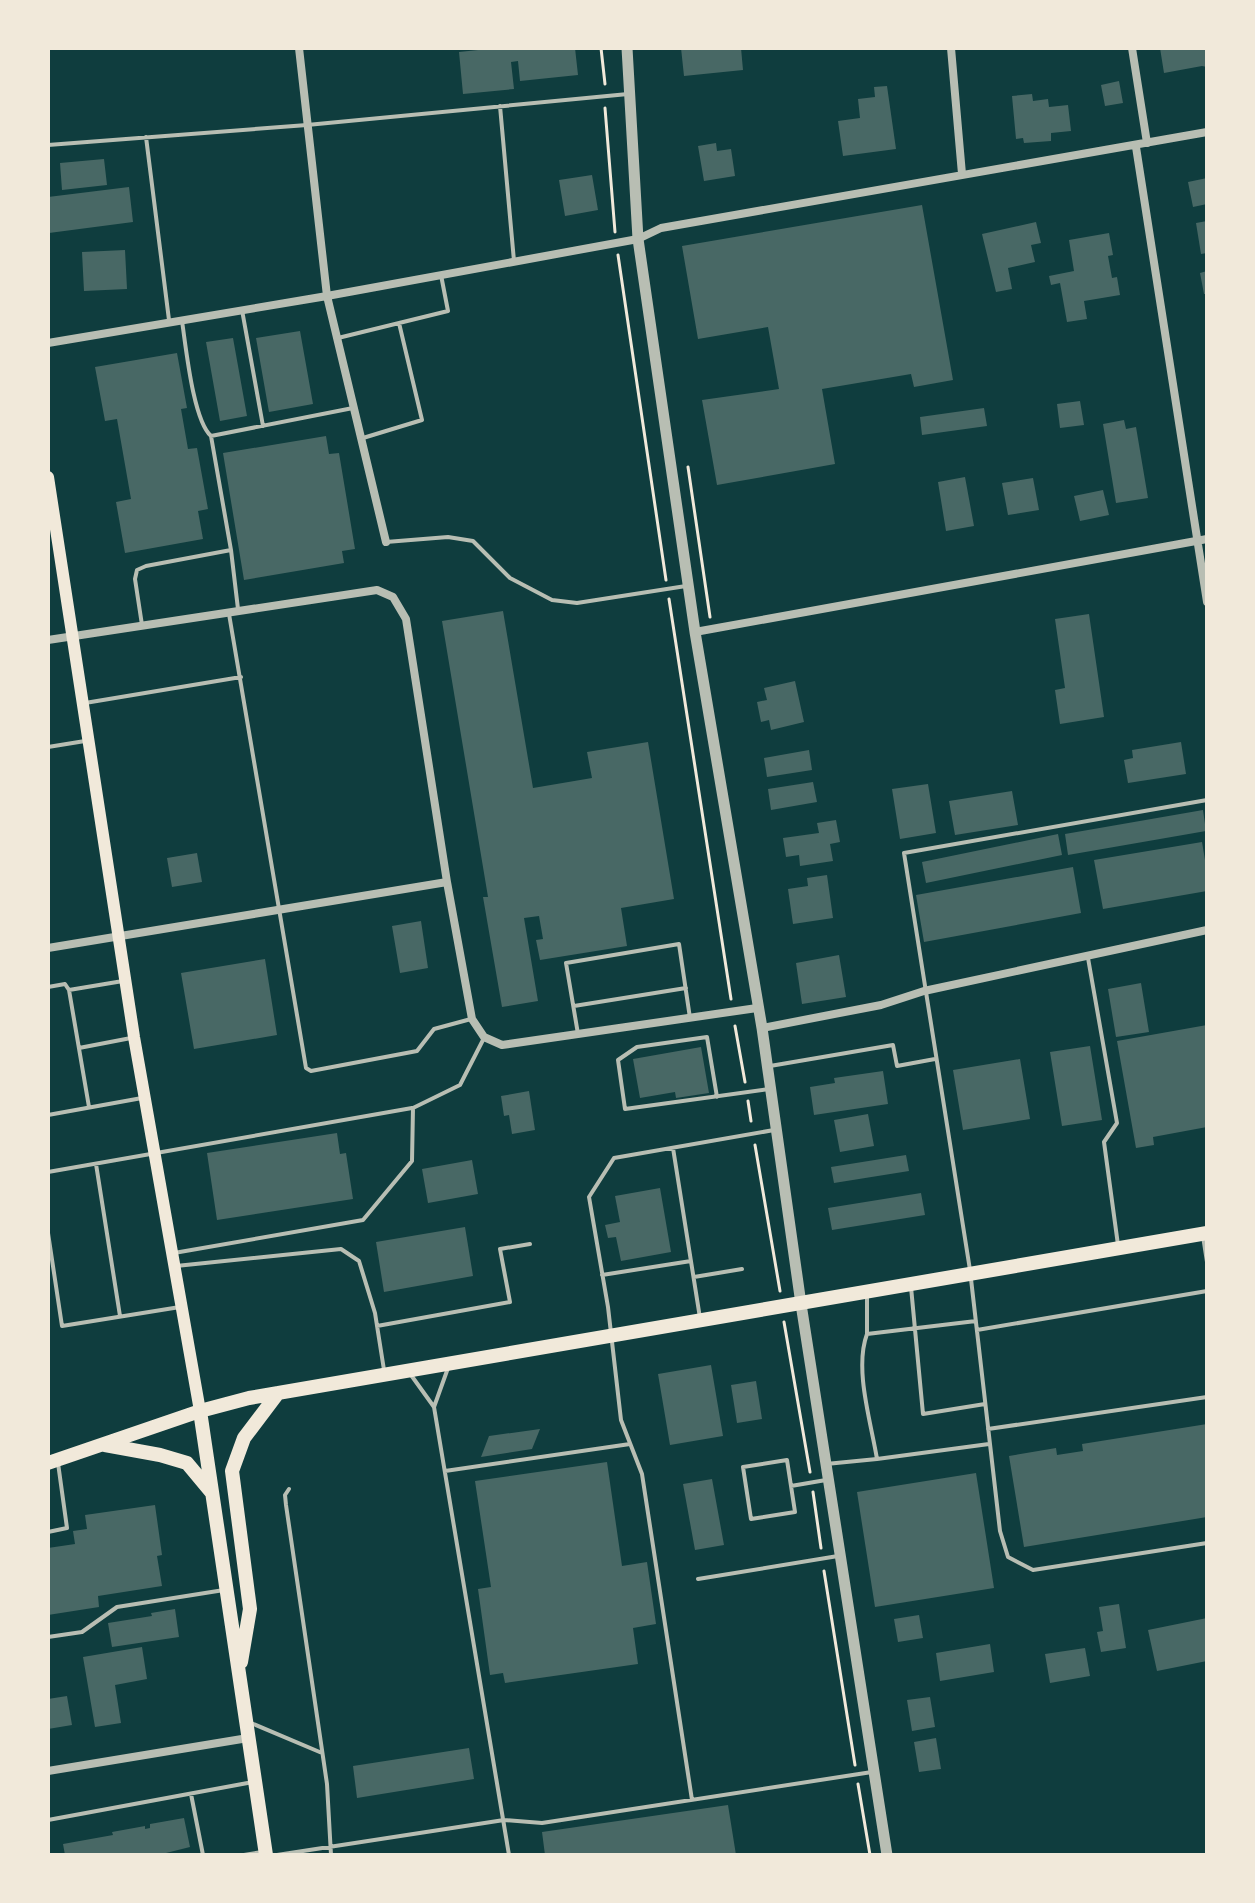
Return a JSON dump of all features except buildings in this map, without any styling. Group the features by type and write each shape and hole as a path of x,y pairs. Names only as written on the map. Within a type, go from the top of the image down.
{"main road":[{"path":"48,477 134,1037 200,1411 248,1738 270,1854"},
{"path":"53,1462 200,1411 278,1393 1205,1233"},
{"path":"239,1675 250,1609 232,1471 244,1438 278,1393"},
{"path":"100,1444 187,1463 212,1493"}],"street":[{"path":"299,48 327,296 386,542"},
{"path":"627,48 638,239 695,632 768,1066 801,1304 887,1855"},
{"path":"951,48 962,174"},
{"path":"1132,48 1147,143"},
{"path":"48,343 327,296 638,239 661,228 962,174 1136,147 1207,132"},
{"path":"1136,147 1202,540 1207,602"},
{"path":"695,632 1202,540"},
{"path":"48,640 377,590 393,597 406,619 472,1019 484,1037 502,1045 757,1008"},
{"path":"48,948 447,882"},
{"path":"762,1028 881,1005 924,991 1207,930"},
{"path":"48,1771 248,1738"}],"lane":[{"path":"48,145 307,125 630,94"},
{"path":"500,106 514,261"},
{"path":"146,137 169,323"},
{"path":"337,338 448,311 441,275"},
{"path":"242,310 263,426"},
{"path":"182,321 198,413 204,430 211,436 231,550 241,677 306,1068 311,1071 417,1051 434,1029 472,1019"},
{"path":"361,439 422,420 399,323"},
{"path":"211,436 353,408"},
{"path":"386,542 448,537 473,541 510,578 552,600 577,603 688,586"},
{"path":"142,627 135,579 137,570 231,550"},
{"path":"83,703 241,677"},
{"path":"48,747 89,740"},
{"path":"1207,800 904,853 970,1274 1000,1531 1008,1557 1033,1570 1207,1543"},
{"path":"578,1034 566,963 679,944 690,1018"},
{"path":"1087,956 1117,1123 1104,1142 1118,1248"},
{"path":"69,990 125,980"},
{"path":"48,987 65,984 69,990 89,1107"},
{"path":"574,1006 686,988"},
{"path":"79,1048 134,1037"},
{"path":"48,1172 413,1108 460,1085 484,1037"},
{"path":"717,1097 707,1037 637,1047 618,1060 625,1109 717,1097 771,1089"},
{"path":"768,1066 893,1045 897,1066 935,1059"},
{"path":"48,1115 144,1098"},
{"path":"172,1260 363,1220 412,1161 413,1108"},
{"path":"692,1800 642,1474 621,1420 612,1335 589,1197 614,1158 776,1130"},
{"path":"673,1148 701,1321"},
{"path":"96,1164 120,1317"},
{"path":"48,1233 62,1326 181,1307"},
{"path":"1205,1233 1207,1262"},
{"path":"377,1326 510,1302 500,1249 530,1244"},
{"path":"172,1260 341,1249 359,1261 377,1326 385,1374"},
{"path":"602,1275 691,1260"},
{"path":"694,1277 742,1269"},
{"path":"911,1285 923,1414 985,1404"},
{"path":"977,1330 1207,1291"},
{"path":"867,1292 867,1334 861,1350 862,1370 877,1459"},
{"path":"867,1334 976,1321"},
{"path":"434,1407 451,1362"},
{"path":"407,1370 434,1407 509,1855"},
{"path":"988,1429 1207,1397"},
{"path":"445,1471 630,1444"},
{"path":"826,1464 989,1444"},
{"path":"787,1460 791,1486 795,1512 751,1519 743,1467 787,1460"},
{"path":"48,1532 67,1528 53,1462"},
{"path":"791,1486 828,1480"},
{"path":"289,1489 285,1495 286,1505 327,1784 331,1855"},
{"path":"698,1579 840,1556"},
{"path":"48,1637 82,1632 117,1607 226,1589"},
{"path":"246,1721 322,1753"},
{"path":"244,1855 270,1854 504,1820 542,1823 874,1771"},
{"path":"48,1820 255,1782"},
{"path":"191,1794 203,1855"}],"path":[{"path":"601,48 616,243 667,591 777,1270"},
{"path":"687,461 712,629"}]}
